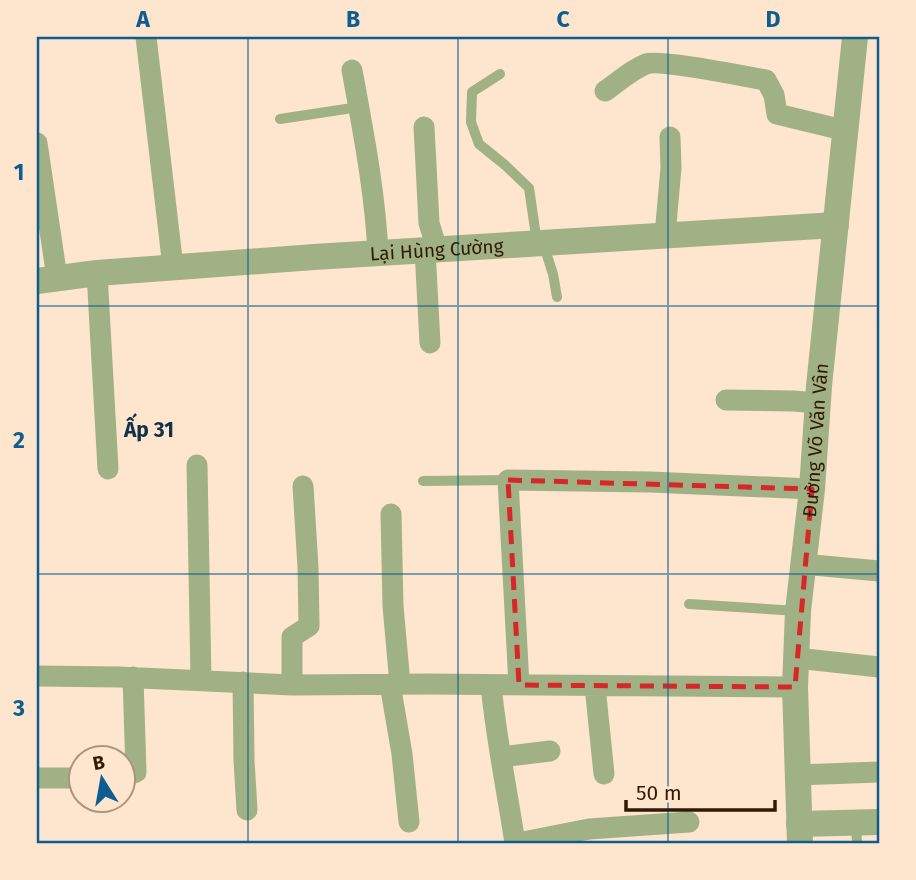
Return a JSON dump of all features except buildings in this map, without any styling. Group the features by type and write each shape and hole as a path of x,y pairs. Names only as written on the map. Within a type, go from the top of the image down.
{"street":[{"path":"146,37 173,267"},
{"name":"Đường Võ Văn Vân","path":"799,834 795,687 798,611 855,37"},
{"path":"605,91 649,62 724,72 766,80 774,96 777,114 847,131"},
{"path":"352,70 376,214 378,253"},
{"path":"424,127 431,250 430,343"},
{"path":"665,236 671,168 670,138"},
{"path":"37,143 47,279"},
{"name":"Lại Hùng Cường","path":"47,279 173,267 836,225"},
{"path":"97,273 108,469"},
{"path":"726,400 818,403"},
{"path":"197,465 201,680"},
{"path":"519,685 508,480 663,482 812,489"},
{"path":"292,685 292,637 309,626 303,486"},
{"path":"391,514 395,684 409,822"},
{"path":"802,564 879,571"},
{"path":"796,658 879,667"},
{"path":"37,676 133,677 292,685 795,687"},
{"path":"133,677 135,744"},
{"path":"243,682 247,810"},
{"path":"491,685 494,723 516,843 589,829 689,822"},
{"path":"595,686 604,774"},
{"path":"501,757 550,751"},
{"path":"797,775 879,772"},
{"path":"37,778 66,778"},
{"path":"799,834 864,829"}],"lane":[{"path":"500,74 472,92 471,122 479,144 529,188 540,243 553,274 557,297"},
{"path":"281,119 359,107"},
{"path":"423,481 508,480"},
{"path":"689,604 798,611"}],"highlighted area":[{"path":"508,480 812,489 795,687 519,685"}],"district":[{"name":"Ấp 31","path":"149,430"}]}
